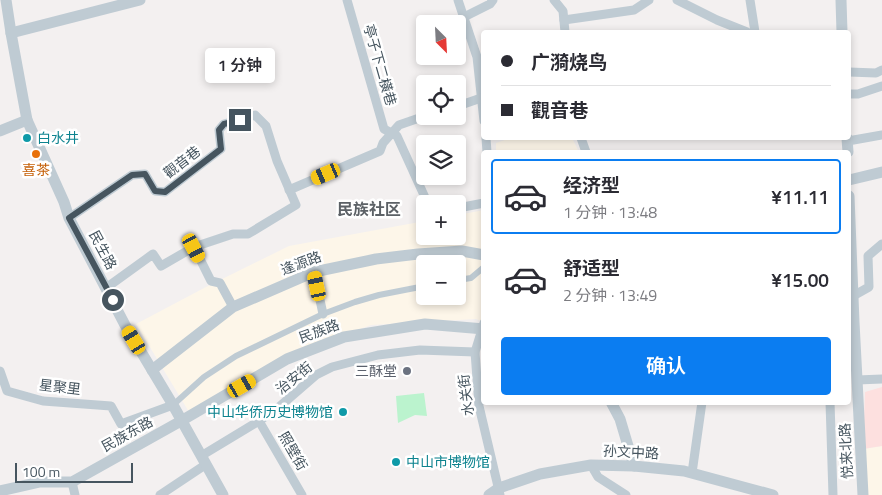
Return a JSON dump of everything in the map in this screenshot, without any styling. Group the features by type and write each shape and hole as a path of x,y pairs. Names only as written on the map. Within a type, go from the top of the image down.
{"street":[{"name":"民生路","path":"6,0 27,120 64,202 69,218 125,325 173,405 222,495"},
{"path":"11,33 140,0"},
{"name":"亭子下二橫巷","path":"347,0 384,129 397,136 424,195"},
{"path":"458,0 463,15"},
{"path":"466,16 490,4 493,0"},
{"path":"554,0 563,11 565,30"},
{"path":"564,20 634,10 649,0"},
{"path":"677,0 742,30"},
{"path":"750,0 755,30"},
{"path":"841,0 842,30"},
{"path":"466,23 477,57 481,98 466,103"},
{"path":"851,72 876,73 882,70"},
{"path":"851,94 858,94 882,86"},
{"name":"觀音巷","path":"69,218 132,175 145,174 155,191 165,192 221,149 219,130 224,124 255,115 266,126 289,190"},
{"path":"106,288 153,254 161,266 194,248 233,234 248,234 296,205 289,190 380,151 383,143 400,125 416,119"},
{"path":"0,131 27,120"},
{"path":"848,144 882,134"},
{"path":"851,180 882,172"},
{"path":"466,206 481,204"},
{"path":"853,296 869,287 868,256 882,244"},
{"path":"194,248 211,281 220,283 233,307"},
{"name":"逢源路","path":"152,370 233,307 314,272 376,259 418,254 462,251 481,254"},
{"path":"466,279 471,278 481,270"},
{"path":"314,272 323,314"},
{"name":"悦来北路","path":"851,276 853,296 851,322 858,380 854,398 862,495"},
{"path":"173,405 204,377 236,356 323,314 379,295 416,288"},
{"name":"民族路","path":"181,421 287,359 344,337 425,324 481,326"},
{"name":"水关街","path":"481,332 475,352 479,406 496,493"},
{"name":"治安街","path":"160,495 203,460 279,407 316,375 332,367 378,355 420,350 475,352"},
{"name":"星聚里","path":"0,371 7,391 43,401 111,406 121,424 173,405"},
{"path":"858,380 882,379"},
{"path":"613,405 620,419 634,466"},
{"path":"692,473 702,405"},
{"path":"830,405 833,495"},
{"name":"民族东路","path":"0,491 40,482 72,482 181,421"},
{"name":"照壁街","path":"259,422 302,495"},
{"path":"591,465 598,477 626,495"},
{"name":"孙文中路","path":"496,493 540,474 591,465 634,466 684,471 773,495"},
{"path":"72,482 75,495"}],"shaded area":[{"path":"505,140 573,140 578,150 496,150 496,143"},
{"path":"481,211 481,321 476,319 371,325 289,355 189,412 136,324 289,246 416,223 416,245 466,245 466,213"},
{"path":"882,387 882,446 863,449 865,392"},
{"path":"882,446 882,495 866,495 863,449"}],"green space":[{"path":"424,393 427,416 415,415 398,423 396,396"}],"place":[{"name":"白水井","path":"27,138"},
{"name":"喜茶","path":"36,154"},
{"name":"三酥堂","path":"407,371"},
{"name":"中山华侨历史博物馆","path":"343,412"},
{"name":"中山市博物馆","path":"396,462"}],"district":[{"name":"民族社区","path":"369,209"}],"route":[{"path":"113,300 69,218 132,175 145,174 155,191 165,192 221,149 219,130 224,124 240,120"}]}
